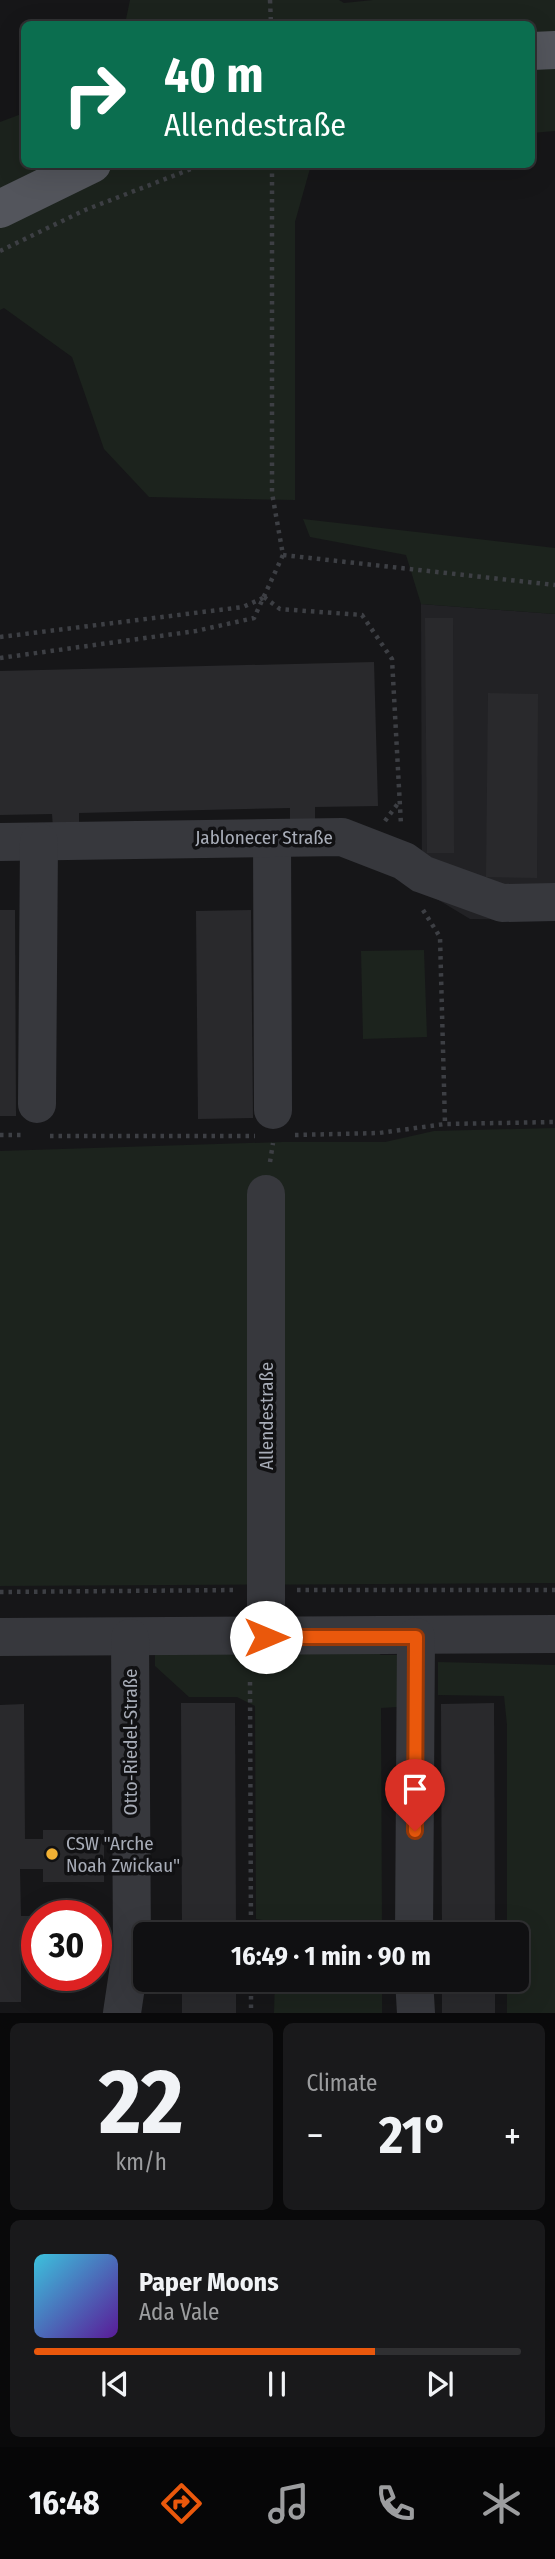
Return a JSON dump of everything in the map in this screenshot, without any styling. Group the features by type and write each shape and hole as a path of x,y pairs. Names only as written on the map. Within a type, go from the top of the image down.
{"main road":[{"path":"535,51 555,50"},
{"path":"0,209 84,168"}],"street":[{"name":"Jablonecer Straße","path":"0,842 39,842 129,826 206,823 272,838 342,837 404,861 422,874 502,903 555,902"},
{"path":"272,838 273,1110"},
{"path":"37,1104 39,842"},
{"name":"Allendestraße","path":"265,1194 266,1637"},
{"path":"0,1637 416,1637 555,1634"},
{"path":"414,1922 416,1637"},
{"name":"Otto-Riedel-Straße","path":"122,2013 132,1946 130,1638"},
{"path":"414,1992 415,2013"}],"path":[{"path":"270,0 271,21"},
{"path":"0,251 85,210 194,168"},
{"path":"0,658 208,629 254,618 283,555 272,493 272,168"},
{"path":"283,555 555,585"},
{"path":"0,637 243,607 264,597"},
{"path":"250,1682 251,1922"},
{"path":"251,1992 251,2013"}],"shaded area":[{"path":"130,0 339,0 344,3 373,0 555,0 555,131 535,133 535,21 126,21"},
{"path":"21,114 21,168 310,168 295,222 295,500 149,497 104,449 72,357 4,308 0,310 0,122"},
{"path":"303,519 555,548 555,614 421,604 406,555 310,537"},
{"path":"421,604 555,614 555,920 470,919 422,890"},
{"path":"424,950 427,1037 363,1039 361,951"},
{"path":"555,1128 555,1583 0,1586 0,1151 283,1142 385,1142 434,1131"},
{"path":"367,1645 381,1655 397,1655 397,1707 381,1708 382,1922 276,1922 256,1919 255,1706 237,1697 189,1697 155,1666 155,1648"},
{"path":"438,1662 555,1665 555,2013 507,2013 507,1992 529,1992 529,1922 507,1922 507,1725 504,1696 438,1695"},
{"path":"275,1992 382,1992 382,2013 274,2013"}],"building":[{"path":"425,618 453,618 454,853 427,853"},
{"path":"374,662 378,806 315,807 315,821 290,821 290,808 79,813 79,827 53,828 52,814 0,815 0,671"},
{"path":"488,693 538,694 537,878 486,877"},
{"path":"0,910 15,910 16,1116 0,1116"},
{"path":"251,910 253,1118 198,1119 196,911"},
{"path":"181,1703 235,1703 236,1922 182,1922"},
{"path":"494,1703 495,1922 442,1922 441,1704"},
{"name":"CSW \"Arche Noah Zwickau\"","path":"24,1704 25,1839 43,1839 43,1830 104,1830 104,1882 43,1882 43,1869 20,1869 21,2002 0,2002 0,1705"},
{"path":"182,1992 236,1992 236,2013 182,2013"},
{"path":"442,1992 495,1992 495,2013 442,2013"}],"place":[{"name":"CSW \"Arche Noah Zwickau\"","path":"52,1854"}],"route":[{"path":"266,1637 416,1637 415,1831"}]}
